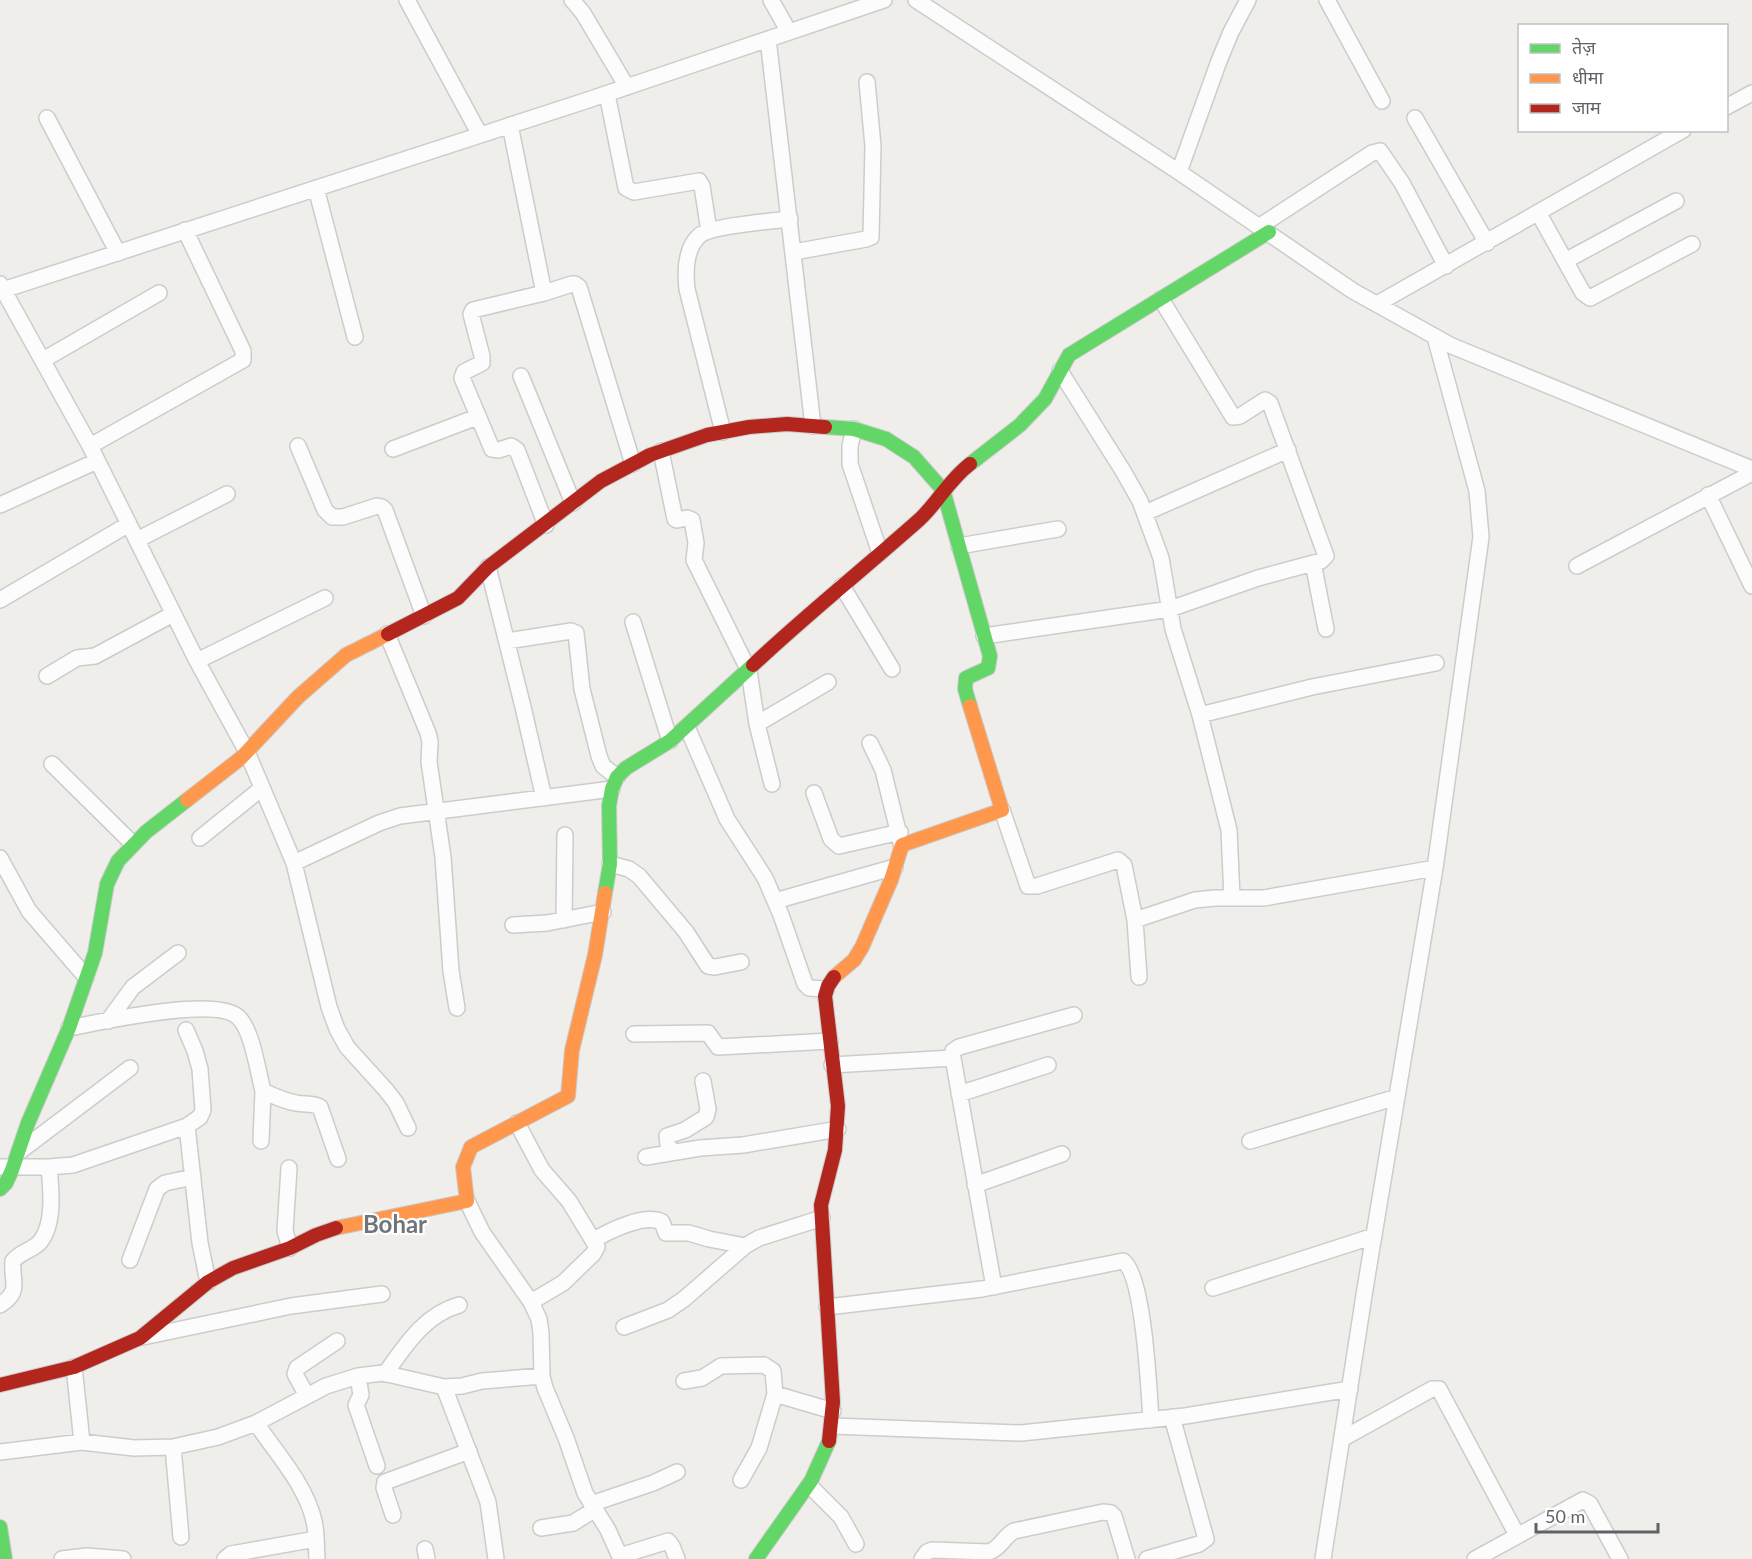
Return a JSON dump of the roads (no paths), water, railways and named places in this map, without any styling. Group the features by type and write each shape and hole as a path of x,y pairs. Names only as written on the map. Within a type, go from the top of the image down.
{"street":[{"path":"407,0 480,135"},
{"path":"572,0 583,13 627,87"},
{"path":"771,0 789,32"},
{"path":"408,1128 396,1103 347,1047 337,1029 329,1007 294,863 247,752 197,661 90,446 1,288 118,253 607,94 884,0"},
{"path":"916,0 1265,229 1353,291 1452,346 1752,471"},
{"path":"1179,172 1231,32 1246,4 1258,0"},
{"path":"1327,0 1382,101"},
{"path":"768,39 813,426"},
{"path":"794,252 871,237 873,146 867,82"},
{"path":"1728,106 1752,93"},
{"path":"607,94 626,188 634,192 699,180 710,231"},
{"path":"47,118 118,253"},
{"path":"1415,118 1487,243"},
{"path":"510,125 544,292"},
{"path":"1377,304 1539,214 1680,132"},
{"path":"677,1559 668,1542 621,1557 608,1530 592,1507 542,1376 539,1319 531,1302 482,1232 467,1202 462,1176 462,1164 471,1148 568,1096 572,1050 603,912 610,864 609,806 614,783 626,768 670,741 687,727 794,627 923,516 962,470 1020,425 1045,399 1069,355 1161,299 1372,153 1380,151 1402,183 1446,266"},
{"path":"316,188 354,337"},
{"path":"1565,261 1676,201"},
{"path":"1539,214 1583,293 1590,298 1692,244"},
{"path":"723,432 687,288 689,253 697,237 710,231 790,219"},
{"path":"90,446 243,360 243,351 185,231"},
{"path":"546,525 517,450 511,446 496,451 492,449 462,378 464,372 482,363 471,318 472,312 477,308 572,284 579,287 633,464"},
{"path":"43,360 159,293"},
{"path":"984,636 1170,609 1258,578 1324,559 1325,552 1268,401 1262,402 1237,418 1230,414 1161,299"},
{"path":"1323,1559 1435,868 1481,537 1478,491 1435,337"},
{"path":"1060,371 1124,471 1144,513 1161,558 1179,651 1200,715 1229,830 1232,898"},
{"path":"521,376 573,503"},
{"path":"393,449 477,417"},
{"path":"19,1152 28,1123 69,1028 95,953 107,884 118,861 146,832 247,752 298,697 346,655 458,598 488,567 601,481 661,451 707,435 748,427 787,424 854,429 886,439 914,457 943,490 990,663 988,668 966,678 965,688 1028,886 1037,886 1118,860 1124,865 1135,920 1139,976"},
{"path":"854,429 850,446 850,464 880,553"},
{"path":"298,446 326,510 332,517 344,517 377,506 385,510 424,616"},
{"path":"1144,513 1288,450"},
{"path":"661,451 675,519 692,520 696,543 694,560 748,670 757,724 772,784"},
{"path":"0,505 97,461"},
{"path":"1577,566 1752,471"},
{"path":"137,540 227,494"},
{"path":"1708,495 1752,586"},
{"path":"0,600 129,524"},
{"path":"958,546 1058,529"},
{"path":"1312,562 1326,629"},
{"path":"488,567 544,798"},
{"path":"842,585 892,669"},
{"path":"197,661 325,598"},
{"path":"47,676 77,658 95,656 173,614"},
{"path":"633,622 670,741"},
{"path":"507,641 571,631 576,633 582,689 599,756 614,783"},
{"path":"387,634 430,742 429,762 443,857 451,971 457,1008"},
{"path":"1200,715 1312,687 1436,663"},
{"path":"757,724 828,682"},
{"path":"687,727 727,819 765,878 807,987 826,989"},
{"path":"756,1559 762,1547 809,1485 825,1454 833,1418 821,1204 835,1150 838,1106 826,989 832,977 848,966 862,947 895,867 901,839 884,770 870,743"},
{"path":"52,764 134,844"},
{"path":"294,863 379,823 400,816 544,798 614,783"},
{"path":"200,838 262,788"},
{"path":"814,794 831,839 839,846 901,839 1002,810"},
{"path":"564,920 565,835"},
{"path":"0,858 29,911 86,977"},
{"path":"610,864 629,869 639,876 686,932 708,966 715,967 741,962"},
{"path":"775,901 895,867"},
{"path":"1135,920 1195,900 1264,898 1435,868"},
{"path":"513,925 534,925 603,912"},
{"path":"108,1021 133,987 178,953"},
{"path":"69,1028 157,1012 220,1010 237,1015 246,1027 263,1091 261,1141"},
{"path":"994,1287 953,1051 958,1047 1074,1016"},
{"path":"7,1167 73,1165 187,1126 200,1118 203,1110 200,1069 186,1029"},
{"path":"634,1034 708,1033 718,1047 830,1041"},
{"path":"832,1065 953,1058"},
{"path":"959,1094 1048,1065"},
{"path":"0,1189 6,1183 7,1167 19,1152 130,1068"},
{"path":"669,1153 668,1136 685,1130 706,1117 708,1109 703,1081"},
{"path":"263,1091 296,1103 314,1104 321,1107 338,1159"},
{"path":"1251,1141 1397,1097"},
{"path":"517,1123 542,1170 569,1201 597,1247 596,1251 572,1276 531,1302"},
{"path":"187,1126 200,1243 208,1282"},
{"path":"646,1157 743,1145 838,1129"},
{"path":"975,1185 1062,1154"},
{"path":"0,1305 15,1291 13,1261 36,1246 44,1235 50,1217 52,1199 49,1167"},
{"path":"289,1168 285,1231 290,1248"},
{"path":"130,1260 157,1189 165,1183 193,1177"},
{"path":"140,1338 208,1282 233,1268 346,1225 467,1202"},
{"path":"624,1327 668,1310 745,1246 759,1238 822,1218"},
{"path":"594,1240 627,1224 660,1220 666,1233 689,1233 745,1246"},
{"path":"1214,1288 1374,1236"},
{"path":"827,1307 994,1287 1123,1261 1127,1263 1141,1313 1151,1420"},
{"path":"0,1385 74,1367 140,1338 291,1306 382,1294"},
{"path":"384,1374 416,1332 446,1309 459,1305"},
{"path":"307,1396 296,1371 336,1341"},
{"path":"684,1381 702,1378 721,1366 765,1365 773,1371 776,1394 759,1448 741,1480"},
{"path":"74,1367 82,1442"},
{"path":"0,1452 82,1442 134,1448 173,1447 218,1437 256,1424 326,1386 358,1376 384,1374 444,1387 542,1376"},
{"path":"358,1376 361,1395 356,1405 377,1466"},
{"path":"444,1387 488,1502 496,1559"},
{"path":"776,1394 833,1418 1021,1433 1151,1420 1350,1389"},
{"path":"1342,1439 1432,1389 1439,1389 1517,1535"},
{"path":"1147,1559 1199,1544 1206,1539 1172,1417"},
{"path":"256,1424 297,1482 309,1504 314,1521 317,1559"},
{"path":"173,1447 181,1538"},
{"path":"393,1515 384,1488 385,1482 469,1451"},
{"path":"541,1528 573,1523 592,1507 677,1472"},
{"path":"809,1485 841,1517 856,1544"},
{"path":"1475,1559 1577,1502 1586,1501 1620,1559"},
{"path":"922,1559 927,1552 932,1550 995,1550 1007,1535 1014,1531 1103,1512 1111,1513 1113,1516 1126,1559"},
{"path":"0,1527 5,1559"},
{"path":"225,1559 231,1554 316,1539"},
{"path":"62,1559 87,1556 123,1559"}],"district":[{"name":"Bohar","path":"395,1225"}]}
